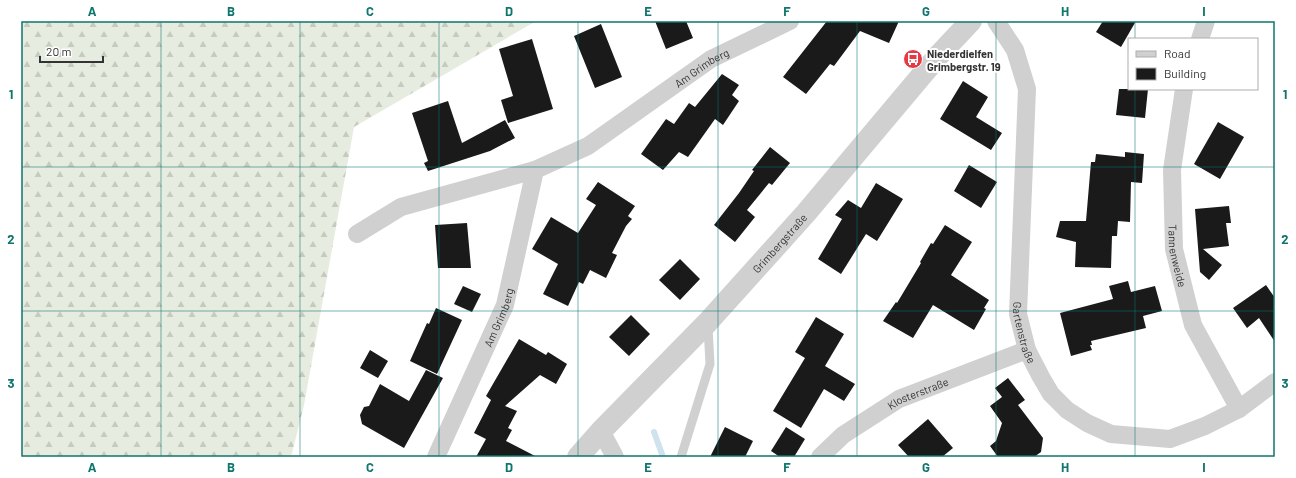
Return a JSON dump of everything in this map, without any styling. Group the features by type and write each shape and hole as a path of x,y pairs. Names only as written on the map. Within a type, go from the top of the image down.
{"street":[{"name":"Am Grimberg","path":"357,234 401,207 535,170 588,146 711,59 790,21"},
{"name":"Grimbergstraße","path":"578,457 601,431 707,323 806,213 938,56 971,21"},
{"name":"Gartenstraße","path":"996,21 1016,50 1027,89 1018,314 1027,350 1052,394 1067,410 1087,423 1111,434 1170,439 1205,426 1239,409 1275,382"},
{"path":"1200,38 1206,21"},
{"name":"Tannenweide","path":"1184,90 1172,170 1174,249 1193,325 1239,409"},
{"name":"Am Grimberg","path":"436,457 505,304 535,170"},
{"name":"Klosterstraße","path":"820,457 843,435 899,399 1027,350"},
{"path":"601,431 615,457"}],"lane":[{"path":"682,457 710,364 707,323"}],"green space":[{"path":"21,21 536,21 354,127 304,405 291,457 21,457"}],"building":[{"path":"655,21 686,21 693,38 666,49"},
{"path":"827,21 899,21 889,43 860,31 834,66 830,64 806,94 783,77"},
{"path":"1103,21 1136,21 1121,47 1096,32"},
{"path":"601,24 622,77 595,88 574,36"},
{"path":"532,39 553,109 508,123 501,100 513,96 499,49"},
{"path":"722,74 739,85 732,95 739,101 723,125 715,119 688,157 679,152 663,170 641,154 666,119 674,124 689,103 695,107"},
{"path":"963,81 988,97 976,117 1002,133 991,150 940,119"},
{"path":"1119,89 1148,90 1145,118 1116,115"},
{"path":"448,101 462,143 505,120 515,138 490,151 428,171 424,163 428,161 412,113"},
{"path":"1218,122 1244,137 1220,179 1194,164"},
{"path":"770,147 790,163 772,185 769,183 747,210 755,217 735,242 714,225 739,193 754,171 752,170"},
{"path":"1125,152 1144,154 1142,183 1131,182 1130,222 1118,221 1117,236 1112,236 1111,268 1075,267 1076,242 1056,237 1060,221 1086,221 1091,162 1095,162 1096,154 1125,157"},
{"path":"969,165 997,182 981,208 954,191"},
{"path":"598,182 635,206 628,216 632,219 626,226 612,253 617,255 606,278 590,270 583,284 579,282 568,306 543,294 558,264 532,249 551,217 578,233 596,205 586,199"},
{"path":"876,183 903,199 877,241 866,234 841,274 818,259 842,219 835,215 848,200 861,208"},
{"path":"1229,206 1231,223 1226,223 1229,246 1203,249 1222,265 1209,280 1200,272 1195,209"},
{"path":"467,223 471,268 438,268 435,225"},
{"path":"945,225 972,242 951,275 989,300 984,308 986,309 974,330 933,305 913,338 883,321 896,302 897,303 931,243 933,244"},
{"path":"680,259 700,279 680,300 659,280"},
{"path":"1128,281 1131,292 1155,286 1162,311 1143,316 1146,328 1091,341 1092,345 1090,345 1092,350 1071,356 1060,313 1113,299 1109,286"},
{"path":"1266,285 1275,298 1275,342 1259,318 1247,328 1233,308"},
{"path":"463,286 481,294 472,312 454,304"},
{"path":"436,308 462,320 437,374 410,361 427,323 429,324"},
{"path":"631,315 650,334 629,356 609,337"},
{"path":"816,317 844,334 825,366 855,384 844,401 824,389 801,428 773,411 805,358 795,352"},
{"path":"519,339 546,355 548,352 567,364 556,384 540,375 505,406 517,411 508,428 512,430 506,441 537,457 476,457 486,439 474,433 491,400 486,396"},
{"path":"370,350 388,361 378,378 360,368"},
{"path":"426,370 443,378 404,448 362,424 360,415 364,407 369,406 380,384 409,401"},
{"path":"1008,378 1025,400 1018,405 1043,438 1041,452 1034,457 998,457 990,446 996,441 1002,423 990,406 1002,397 995,388"},
{"path":"928,419 953,448 942,457 909,457 898,445"},
{"path":"725,427 753,441 745,457 710,457"},
{"path":"786,427 805,439 794,457 780,457 771,451"}],"waterway":[{"path":"654,432 663,457"}],"place":[{"name":"Niederdielfen Grimbergstr. 19","path":"913,59"}]}
